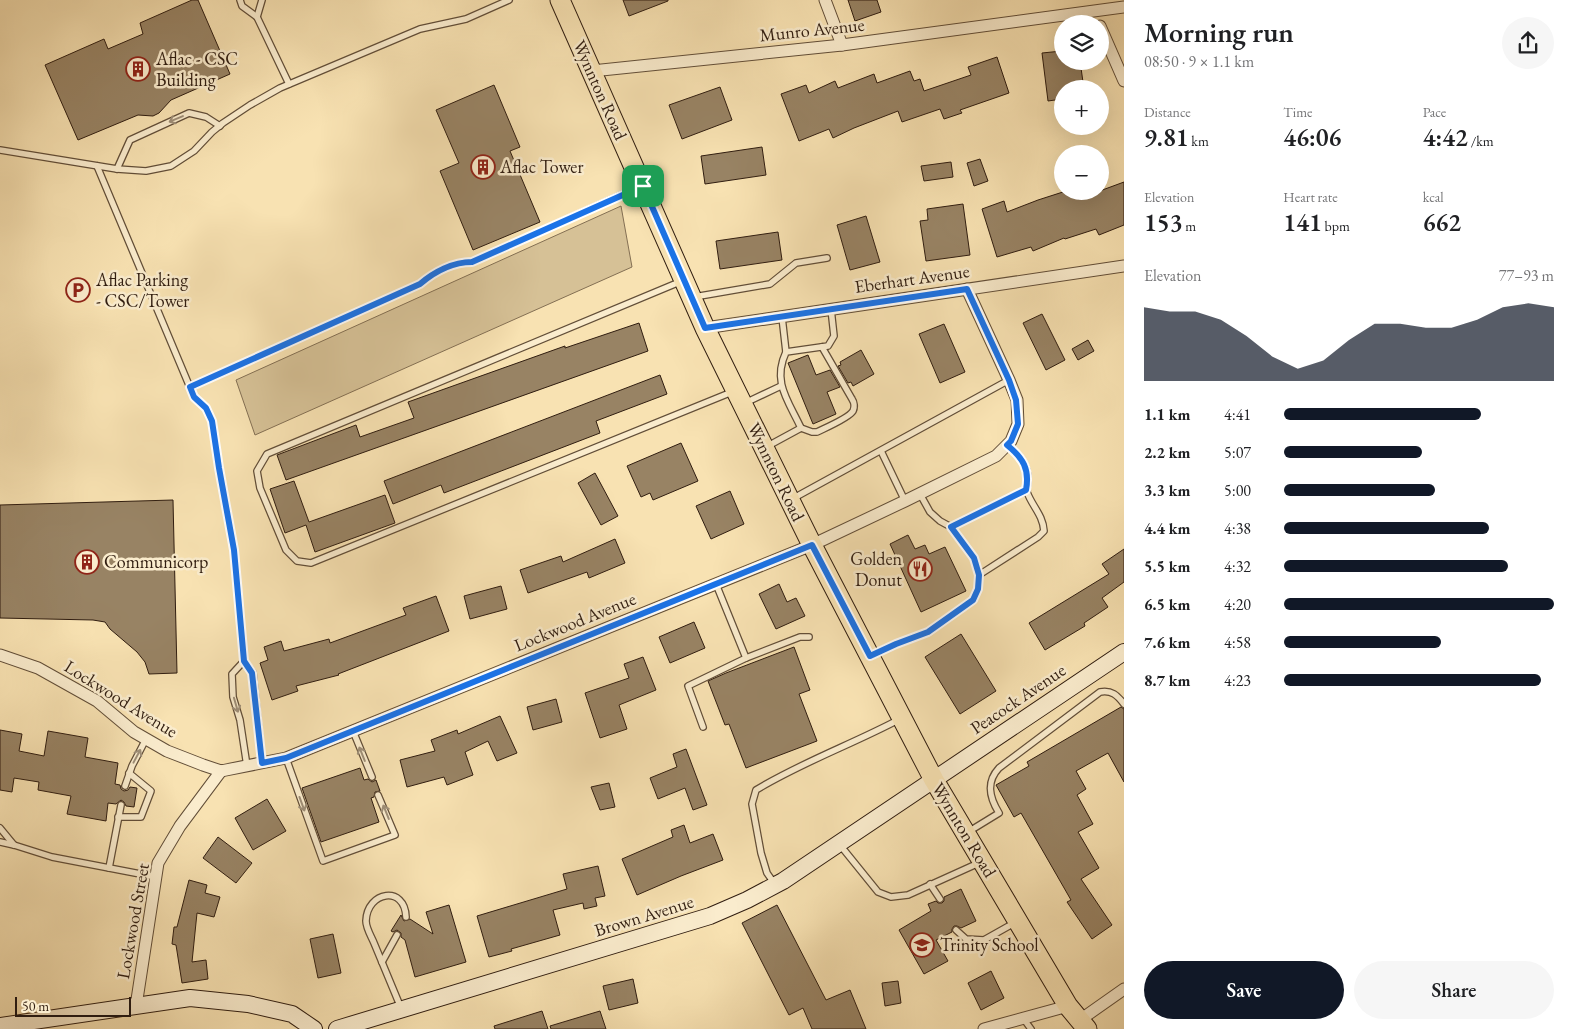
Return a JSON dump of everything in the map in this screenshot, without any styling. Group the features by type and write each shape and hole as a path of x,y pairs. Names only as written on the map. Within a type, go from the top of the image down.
{"main road":[{"name":"Wynnton Road","path":"560,0 705,328 812,545 934,780 1078,1018"}],"street":[{"path":"824,0 842,45"},
{"path":"1088,0 1095,15"},
{"name":"Munro Avenue","path":"592,71 842,45 1124,7"},
{"path":"1109,47 1124,81"},
{"name":"Eberhart Avenue","path":"705,328 1124,266"},
{"name":"Lockwood Avenue","path":"0,655 38,668 97,701 134,732 167,751 221,771 286,758 812,545 996,456 1011,441 1018,424 1016,400 1009,380 967,289"},
{"name":"Peacock Avenue","path":"934,780 1124,652"},
{"name":"Lockwood Street","path":"136,1006 158,863 180,826 221,771"},
{"name":"Brown Avenue","path":"337,1029 710,916 748,900 775,885 934,780"},
{"path":"984,1029 1023,1018 1078,1018 1124,989"},
{"path":"0,1026 190,998 248,1004 292,1014 314,1029"}],"lane":[{"path":"240,0 242,6 257,17 289,84"},
{"path":"257,17 262,0"},
{"path":"0,150 117,169 146,171 171,166 187,156 220,126 265,96 289,84 420,29 466,19 509,0"},
{"path":"117,169 130,140 189,113 206,117 220,126"},
{"path":"97,166 194,397 206,408 212,421 234,550 244,661 252,673 262,763"},
{"path":"190,387 420,284 430,276 460,262 472,262 643,186"},
{"path":"781,386 740,397 311,563 297,561 286,550 260,488 257,472 267,454 688,288 770,284 796,262 827,258"},
{"path":"786,352 828,346 834,336 831,309"},
{"path":"782,316 786,352 780,364 779,379 801,428 812,432 817,432 848,415 853,411 854,404 822,347"},
{"path":"790,500 1009,380"},
{"path":"764,448 801,428"},
{"path":"979,575 1038,538 1044,531 1044,521 1026,490 1027,472 1024,463 1017,453 1007,445"},
{"path":"882,451 905,501"},
{"path":"951,527 1026,490"},
{"path":"870,656 928,632 973,600 978,589 979,575 974,558 951,527 940,521 930,512 920,494"},
{"path":"716,584 746,658"},
{"path":"703,727 688,686 746,658 800,637 809,637"},
{"path":"244,661 232,674 233,698 240,720 247,766"},
{"path":"966,833 999,813 992,802 990,788 993,774 999,768 1100,692 1117,694 1124,704"},
{"path":"775,885 768,873 761,853 752,804 756,790 802,764 902,718"},
{"path":"353,730 372,778"},
{"path":"125,786 129,773 146,739"},
{"path":"286,758 323,861 395,836 378,795"},
{"path":"118,817 141,817 151,791 129,773"},
{"path":"109,868 121,805"},
{"path":"0,828 14,845"},
{"path":"0,842 52,857 156,877"},
{"path":"839,843 878,892 892,896 908,895 982,861"},
{"path":"930,884 940,899"},
{"path":"401,1010 366,923 368,907 375,899 386,895 395,896 401,901 406,909 406,917"},
{"path":"956,930 966,939 984,940 1018,921"},
{"path":"382,962 397,935"},
{"path":"1023,1018 1031,1029"}],"shaded area":[{"path":"621,206 632,267 255,435 236,380"}],"building":[{"name":"Aflac - CSC Building","path":"192,0 198,0 230,74 171,100 159,113 153,116 138,115 78,140 45,65 104,39 108,49 143,34 140,23"},
{"path":"623,0 668,0 668,1 629,16"},
{"path":"848,0 877,0 881,12 855,21"},
{"path":"1054,52 1054,70 1081,70 1083,80 1054,80 1054,100 1048,101 1042,53"},
{"path":"997,57 1009,93 960,110 962,113 944,119 940,109 902,122 898,111 833,138 829,129 799,141 781,94 806,85 809,93 835,81 838,88 874,74 877,83 910,71 914,81 920,79 924,91 971,75 968,67"},
{"name":"Aflac Tower","path":"494,85 520,147 510,151 540,222 473,250 440,171 459,163 436,110"},
{"path":"720,87 732,120 682,139 669,105"},
{"path":"762,147 766,175 705,184 701,156"},
{"path":"980,159 988,181 974,186 967,163"},
{"path":"951,162 953,177 924,181 921,166"},
{"path":"1124,182 1124,225 1099,235 1096,229 1064,238 1033,251 1031,247 997,257 982,209 1004,201 1007,212 1054,195 1054,200 1109,200 1109,188"},
{"path":"963,204 970,255 926,261 920,221 928,220 927,209"},
{"path":"866,216 880,262 850,270 837,225"},
{"path":"778,232 782,260 720,269 716,241"},
{"path":"1042,314 1065,360 1046,370 1023,323"},
{"path":"639,323 648,351 286,480 277,455 356,425 360,437 414,418 408,402 565,346 565,348"},
{"path":"944,324 965,372 940,383 919,334"},
{"path":"1088,340 1094,351 1078,360 1072,349"},
{"path":"861,350 874,374 853,386 851,382 848,383 838,366 841,365 840,362"},
{"path":"808,355 816,375 830,370 840,387 827,392 836,414 813,424 788,363"},
{"path":"660,375 667,394 596,421 600,433 444,493 441,485 393,504 384,481"},
{"path":"681,443 698,481 653,500 650,493 641,497 627,466"},
{"path":"595,473 618,516 601,525 578,483"},
{"path":"294,481 309,522 385,495 395,523 315,552 306,525 285,533 270,489"},
{"path":"730,491 744,524 711,539 696,506"},
{"name":"Communicorp","path":"173,500 177,673 149,674 145,662 137,652 110,629 105,622 93,620 0,618 0,505"},
{"path":"908,535 915,549 925,545 929,554 945,547 966,591 921,612 890,544"},
{"path":"615,539 625,563 589,578 587,572 528,593 520,570 561,556 563,562"},
{"path":"1124,549 1124,582 1102,598 1108,607 1084,623 1085,626 1045,650 1029,623 1109,574 1102,564"},
{"path":"779,584 787,602 796,598 805,616 776,629 759,594"},
{"path":"501,586 507,609 470,619 464,596"},
{"path":"436,596 449,631 339,675 296,686 298,691 272,700 260,663 268,660 264,647 281,641 284,651 329,639 330,643 406,615 403,608"},
{"path":"694,622 705,648 670,663 659,637"},
{"path":"961,634 996,691 960,714 925,657"},
{"path":"794,647 810,690 799,694 817,741 746,768 729,724 725,725 708,681"},
{"path":"643,657 656,690 619,705 627,729 600,738 585,693 629,678 624,664"},
{"path":"556,699 562,722 533,730 527,707"},
{"path":"1121,707 1124,709 1124,782 1108,753 1076,771 1086,789 1077,795 1093,824 1078,832 1099,868 1081,879 1112,925 1092,939 1067,902 1071,900 1021,813 1014,817 996,785 1029,766 1027,762"},
{"path":"500,716 517,753 497,761 488,741 465,752 473,775 447,785 444,777 407,787 400,760 435,751 431,740 457,730 458,734"},
{"path":"0,730 22,734 19,751 44,756 48,731 88,738 85,757 118,763 115,784 120,785 124,791 130,787 137,788 134,807 126,806 121,800 116,804 108,803 106,821 67,814 71,796 38,790 39,782 14,778 12,792 0,790"},
{"path":"686,749 707,805 693,810 685,788 658,799 650,778 677,767 673,754"},
{"path":"360,768 364,780 368,779 372,782 376,780 380,791 375,792 374,797 371,798 379,822 321,842 302,788"},
{"path":"609,783 615,807 600,810 591,787"},
{"path":"267,799 286,831 253,850 235,818"},
{"path":"684,825 690,843 713,834 723,860 637,895 622,859 673,837 671,830"},
{"path":"218,837 252,863 236,883 203,858"},
{"path":"598,866 605,896 595,898 597,906 584,909 583,903 553,910 560,935 489,957 477,916 567,889 563,874"},
{"path":"189,880 207,885 205,893 220,897 214,917 197,913 192,962 206,960 208,979 182,983 176,945 172,944 174,927 177,927"},
{"path":"961,889 976,921 961,928 954,926 952,932 936,940 948,961 924,974 899,930 931,911 928,904 936,901 942,903 944,897"},
{"path":"449,905 466,962 415,977 405,940 397,930 391,931 401,915 404,921 410,919 433,934 426,912"},
{"path":"777,905 826,1000 850,990 866,1029 812,1029 803,1008 789,1015 742,923"},
{"path":"333,934 341,973 318,978 310,939"},
{"path":"991,971 1004,998 981,1010 968,983"},
{"path":"633,979 638,1003 609,1010 603,986"},
{"path":"898,981 901,1003 885,1006 882,983"},
{"path":"542,1011 548,1029 495,1029 494,1026"},
{"path":"600,1011 606,1029 551,1029 550,1026"}],"place":[{"name":"Aflac - CSC Building","path":"138,69"},
{"name":"Aflac Tower","path":"483,167"},
{"name":"Aflac Parking - CSC/Tower","path":"78,290"},
{"name":"Communicorp","path":"87,562"},
{"name":"Golden Donut","path":"920,569"},
{"name":"Trinity School","path":"922,945"}],"route":[{"path":"643,186 705,328 967,289 1009,380 1016,400 1018,424 1011,441 1007,445 1017,453 1024,463 1028,481 1026,490 951,527 974,558 979,575 978,589 973,600 928,632 870,656 812,545 286,758 262,763 252,673 244,661 234,550 212,421 210,414 194,397 190,387 420,284 430,276 460,262 472,262 643,186"}]}
